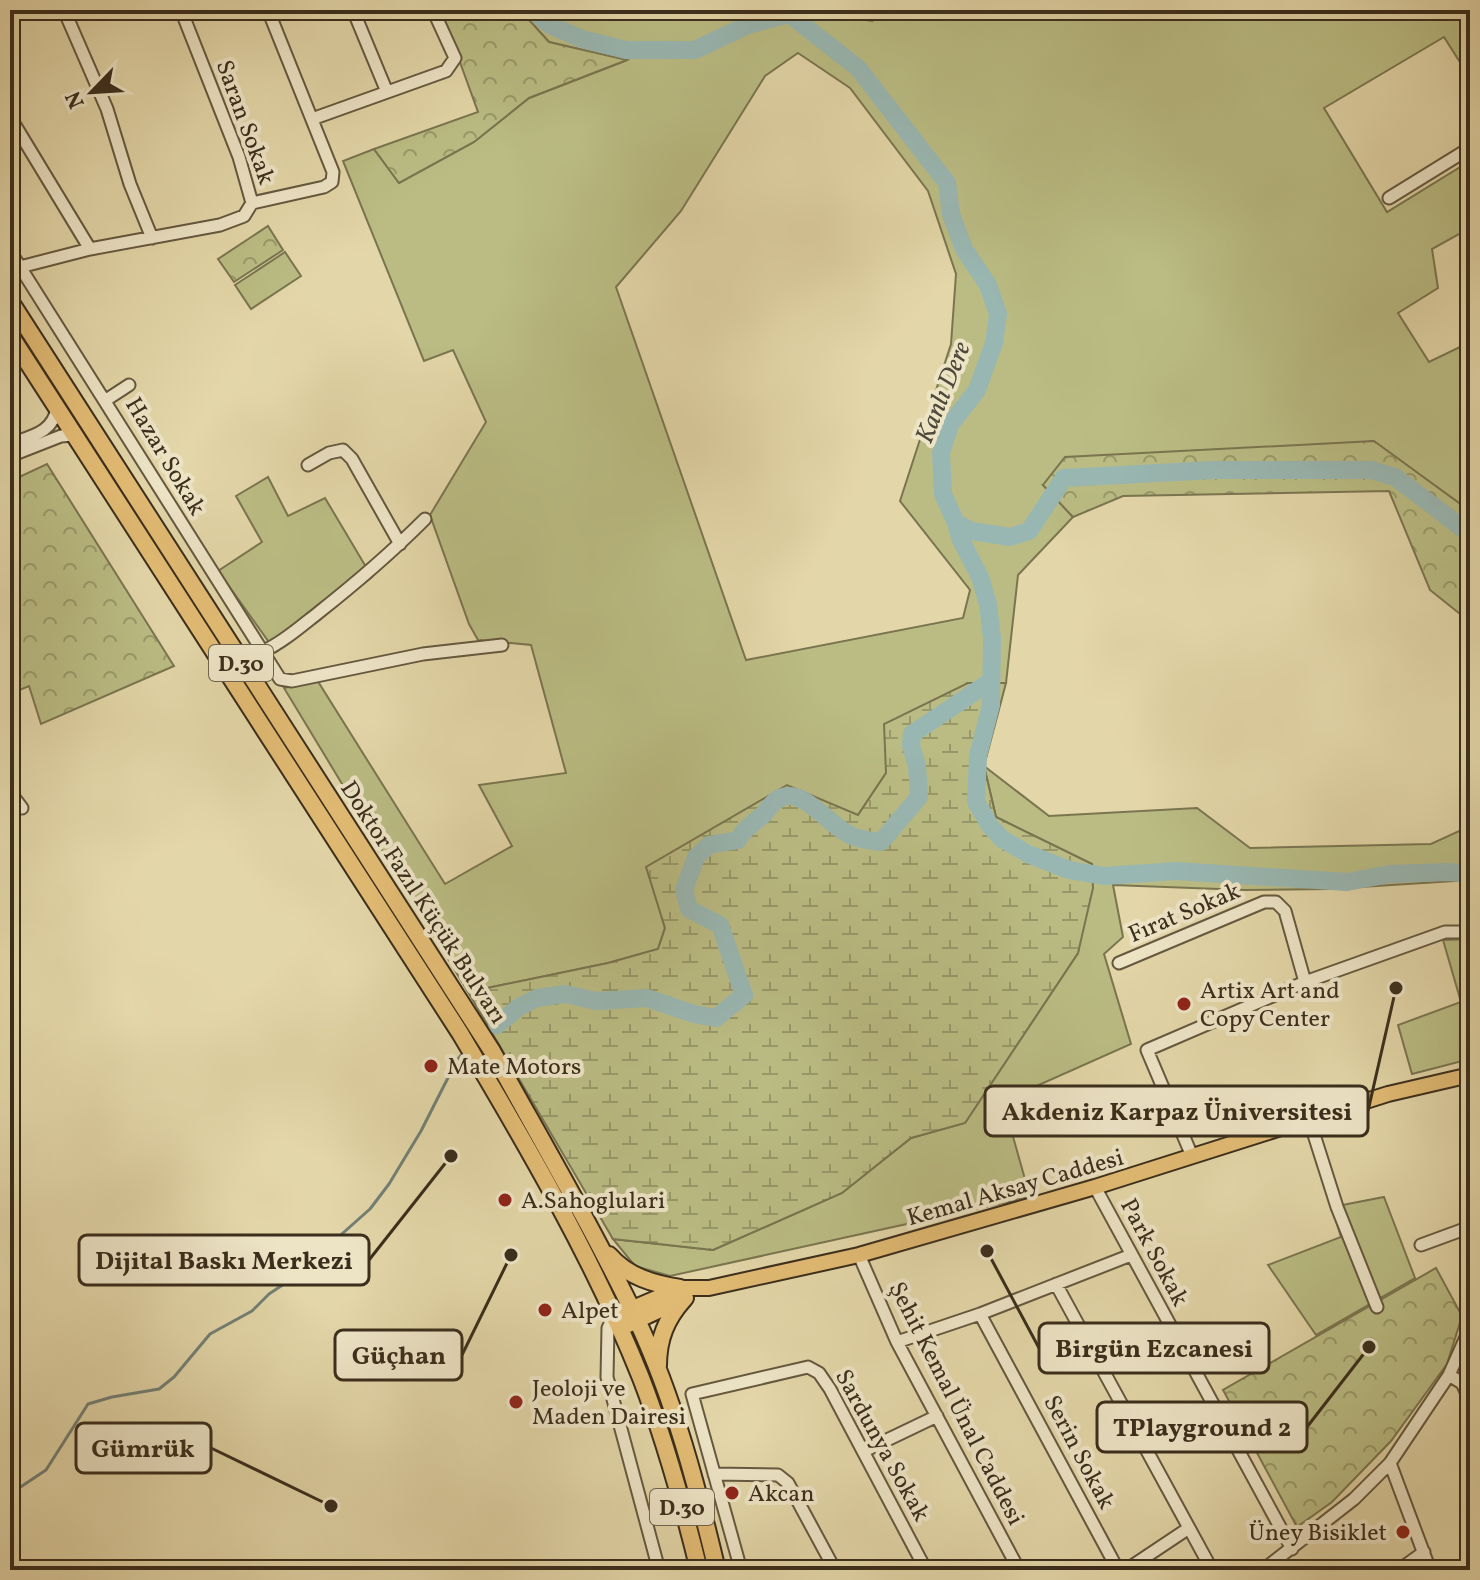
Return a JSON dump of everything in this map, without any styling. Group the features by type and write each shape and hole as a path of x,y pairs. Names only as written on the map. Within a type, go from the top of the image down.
{"highway":[{"name":"Doktor Fazıl Küçük Bulvarı","path":"10,301 229,644 467,1028 478,1064 575,1239 617,1323 657,1422 699,1570"},
{"name":"Doktor Fazıl Küçük Bulvarı","path":"10,335 467,1028 492,1051 634,1314 676,1417 717,1570"},
{"path":"595,1239 614,1261 631,1274 682,1294 663,1331 658,1351 658,1370"}],"main road":[{"name":"Kemal Aksay Caddesi","path":"617,1323 682,1294 859,1255 1095,1187 1388,1094 1470,1075"}],"street":[{"path":"64,10 107,109 130,184 152,238"},
{"name":"Saran Sokak","path":"181,10 239,157 252,203"},
{"path":"20,267 90,249 220,225 244,216 252,203 324,187 332,182 333,172 268,10"},
{"path":"353,10 387,92"},
{"path":"312,119 446,71 455,58 433,10"},
{"path":"10,117 90,249"},
{"path":"1389,198 1470,148"},
{"name":"Hazar Sokak","path":"10,251 280,679 286,681 423,654 502,645"},
{"path":"63,384 86,368"},
{"path":"106,400 129,385"},
{"path":"10,444 48,428 55,420 57,408"},
{"path":"10,456 61,436 74,435"},
{"path":"308,465 329,453 343,450 352,459 400,544"},
{"path":"262,652 278,644 314,616 425,519"},
{"path":"229,644 244,624"},
{"path":"10,797 13,796 22,808"},
{"name":"Fırat Sokak","path":"1119,963 1264,902 1276,902 1285,911 1305,982"},
{"path":"1192,1156 1147,1050 1305,982 1445,932 1470,932"},
{"path":"1309,1119 1337,1207 1377,1307"},
{"name":"Park Sokak","path":"1095,1187 1292,1549"},
{"path":"1421,1245 1470,1227"},
{"name":"Şehit Kemal Ünal Caddesi","path":"859,1255 897,1342 1019,1570"},
{"path":"897,1342 980,1314 1131,1255"},
{"path":"1056,1284 1212,1570"},
{"name":"Serin Sokak","path":"980,1314 1118,1570"},
{"path":"617,1323 608,1328 607,1377 659,1570"},
{"path":"1263,1570 1354,1499 1390,1463 1449,1375 1470,1328"},
{"name":"Sardunya Sokak","path":"714,1474 692,1394 808,1367 819,1373 830,1389 926,1570"},
{"path":"1449,1375 1462,1383 1470,1400"},
{"path":"864,1451 937,1416"},
{"path":"1390,1463 1430,1570"},
{"path":"741,1570 714,1474 778,1475 788,1483 835,1570"},
{"path":"1126,1570 1189,1528"},
{"path":"1399,1570 1424,1552"}],"green space":[{"path":"441,10 520,10 549,42 627,60 529,98 474,142 399,183 374,149 478,112"},
{"path":"520,10 834,10 836,15 872,21 898,10 1470,10 1470,78 1444,37 1324,108 1387,212 1470,161 1470,228 1432,249 1438,288 1398,313 1429,362 1464,345 1470,346 1470,511 1373,441 1043,485 1073,517 1018,575 1006,683 967,683 886,773 858,815 647,867 665,928 658,949 608,963 468,992 284,688 317,680 445,884 512,846 479,785 566,773 531,645 478,640 469,624 430,515 486,422 453,350 424,361 343,161 374,149 399,183 474,142 529,98 625,61 549,42","holes":["798,53 850,88 928,191 956,274 951,344 900,501 970,590 963,618 746,660 616,287 681,211 765,76"]},
{"path":"268,226 283,250 234,282 218,259"},
{"path":"285,252 301,276 251,309 235,285"},
{"path":"1374,441 1470,511 1470,622 1430,590 1389,491 1123,496 1073,517 1043,485 1065,457"},
{"path":"47,464 174,666 41,724 29,686 10,694 10,475 13,480"},
{"path":"268,477 288,516 325,498 372,577 276,652 218,571 262,542 236,496"},
{"path":"968,683 1006,683 984,766 996,817 1092,864 1093,888 1078,953 965,1123 911,1138 842,1193 713,1250 613,1239 468,992 608,963 658,949 665,928 646,867 787,785 858,815 886,773 884,724"},
{"path":"984,766 1049,816 1197,808 1250,848 1431,844 1470,826 1470,880 1329,889 1245,890 1113,885 1123,937 1104,954 1131,1044 1003,1101 1030,1197 670,1276 635,1266 613,1239 713,1250 842,1193 911,1138 965,1123 1078,953 1092,864 996,817"},
{"path":"1470,939 1470,1059 1412,1074 1398,1025 1461,1002 1443,940"},
{"path":"1384,1197 1415,1278 1316,1335 1268,1265 1341,1237 1332,1207"},
{"path":"1436,1268 1462,1316 1447,1364 1391,1441 1332,1502 1297,1527 1223,1390"}],"waterway":[{"name":"Kanlı Dere","path":"532,10 550,25 582,39 626,50 695,50 748,25 789,14 858,68 947,183 951,214 964,249 988,285 998,314 994,343 977,390 950,425 941,453 943,494 956,523 972,531 1010,537 1029,531 1064,478 1214,470 1371,470 1395,477 1470,534"},
{"path":"956,523 960,538 980,577 988,604 992,638 991,705 978,756 976,802 1002,839 1028,854 1069,870 1104,876 1176,871 1347,882 1390,874 1470,874"},
{"path":"497,1025 519,1007 537,998 565,994 596,1001 647,998 716,1018 744,995 720,925 689,909 684,890 696,857 709,845 738,840 774,802 788,796 811,805 850,835 881,842 919,797 912,734 991,681"},
{"path":"487,1032 497,1025"},
{"path":"10,1494 46,1470 88,1404 159,1389 174,1377 210,1334 252,1311 370,1209 421,1131 463,1053"}],"place":[{"name":"Akdeniz Karpaz Üniversitesi","path":"1396,988"},
{"name":"Artix Art and Copy Center","path":"1184,1004"},
{"name":"Mate Motors","path":"431,1066"},
{"name":"Dijital Baskı Merkezi","path":"451,1156"},
{"name":"A.Sahoglulari","path":"505,1200"},
{"name":"Birgün Ezcanesi","path":"987,1251"},
{"name":"Güçhan","path":"511,1255"},
{"name":"Alpet","path":"545,1310"},
{"name":"TPlayground 2","path":"1369,1347"},
{"name":"Jeoloji ve Maden Dairesi","path":"516,1402"},
{"name":"Akcan","path":"732,1493"},
{"name":"Gümrük","path":"331,1506"},
{"name":"Üney Bisiklet","path":"1403,1532"}]}
